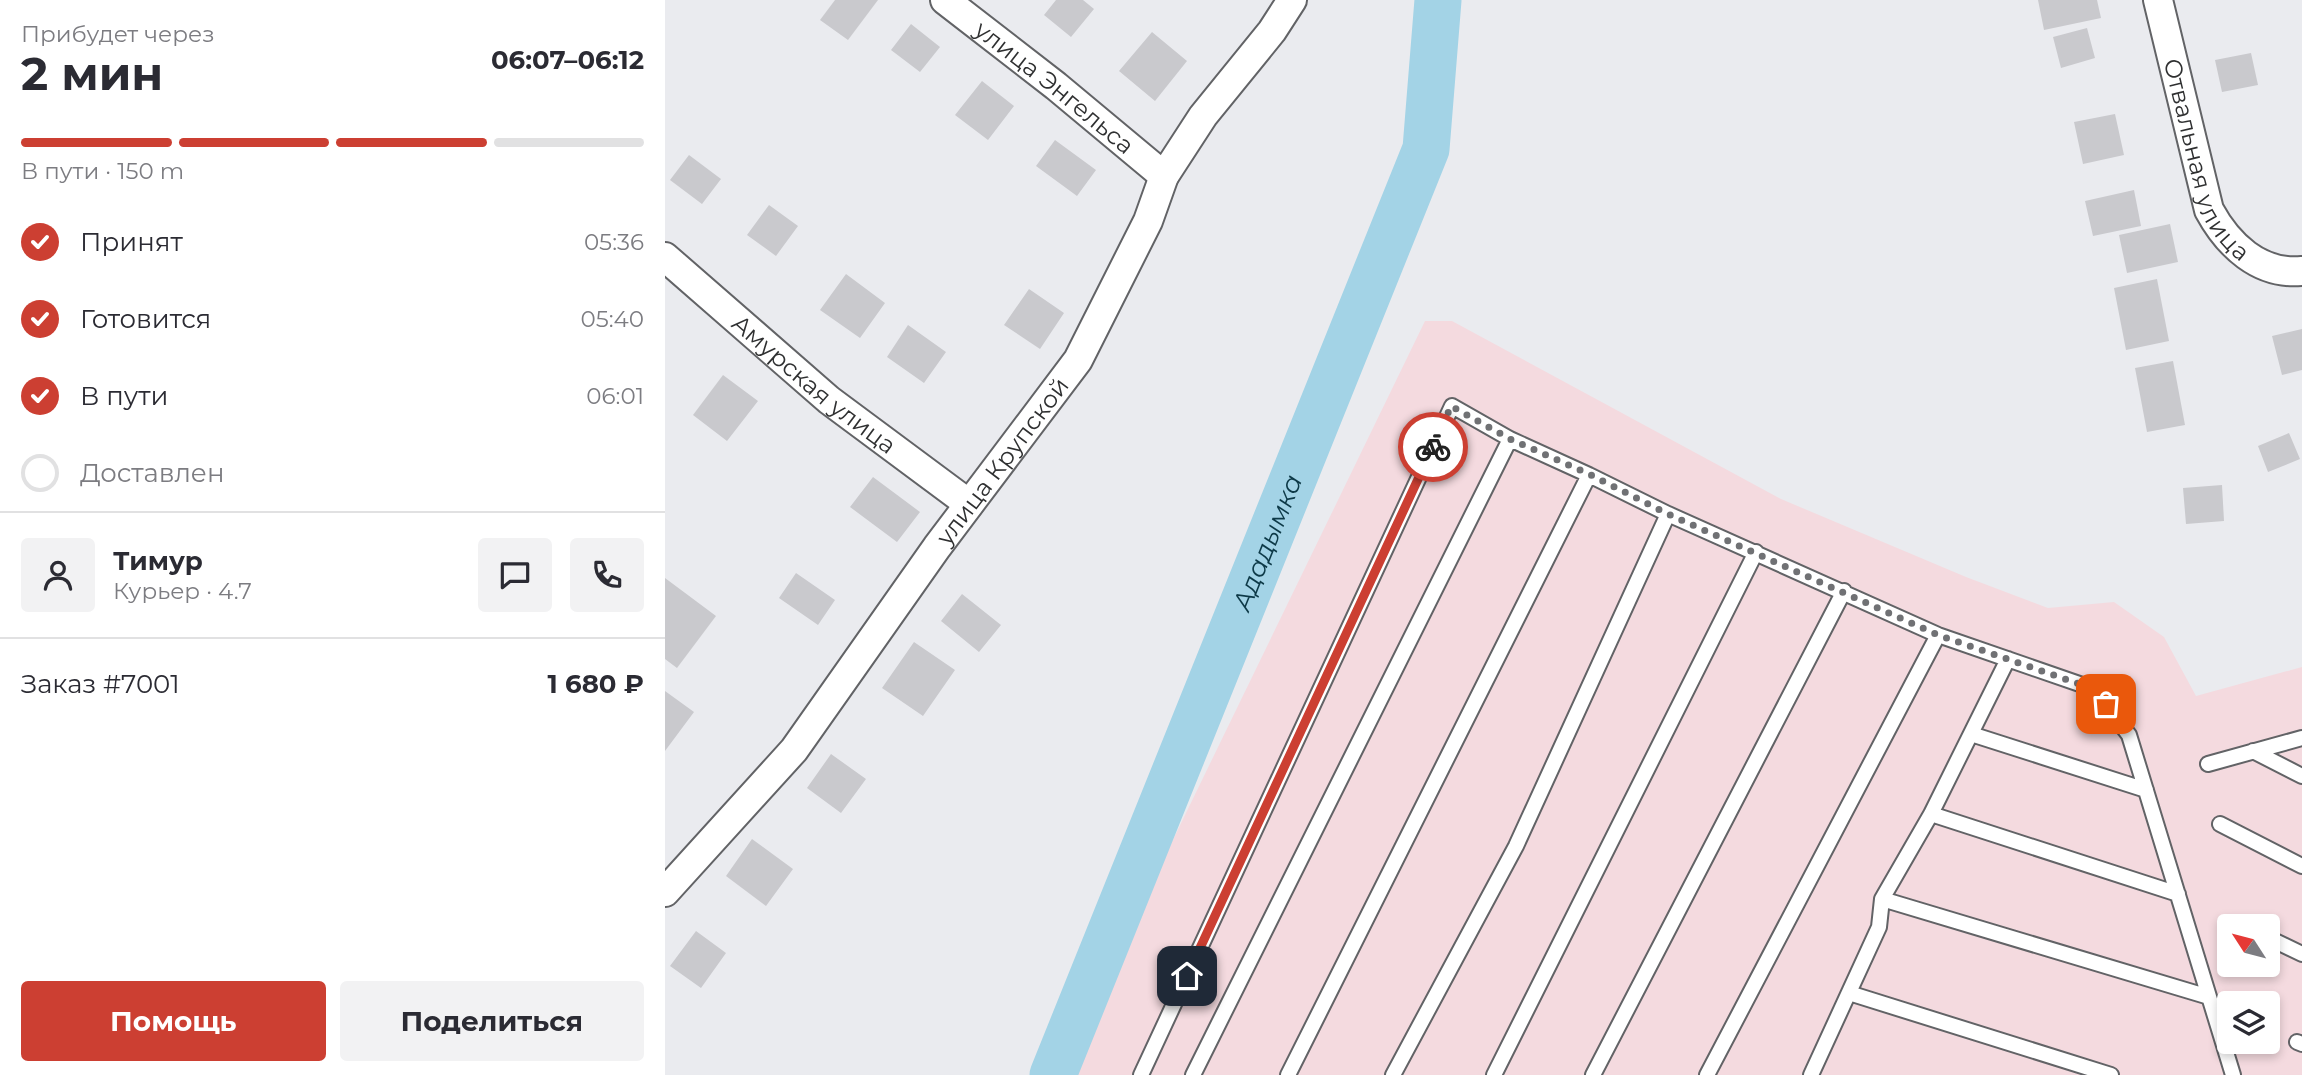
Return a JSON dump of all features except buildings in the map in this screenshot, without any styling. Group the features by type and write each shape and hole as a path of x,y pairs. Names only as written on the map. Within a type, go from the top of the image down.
{"street":[{"name":"улица Энгельса","path":"945,0 1056,86 1164,176"},
{"name":"улица Крупской","path":"665,892 794,750 969,504 1078,360 1148,221 1164,176 1203,116 1272,30 1291,0"},
{"name":"Отвальная улица","path":"2158,0 2209,210 2218,227 2238,250 2263,265 2291,272 2302,271"},
{"name":"Амурская улица","path":"665,257 829,400 969,504"}],"lane":[{"path":"1140,1075 1451,406 1510,439 1589,474 1668,514 1938,635 2094,689 2129,735 2233,1075"},
{"path":"1193,1075 1510,439"},
{"path":"1288,1075 1589,474"},
{"path":"1393,1075 1516,846 1668,514"},
{"path":"1494,1075 1756,552"},
{"path":"1593,1075 1844,591"},
{"path":"1707,1075 1938,635"},
{"path":"1811,1075 1879,927 1882,899 1931,814 2008,659"},
{"path":"1971,734 2146,790"},
{"path":"2208,764 2302,738"},
{"path":"2253,751 2302,776"},
{"path":"1931,814 2178,894"},
{"path":"2220,824 2302,866"},
{"path":"1882,899 2209,997"},
{"path":"2280,943 2302,954"},
{"path":"1849,993 2111,1075"}],"shaded area":[{"path":"1425,321 1452,321 1781,499 1966,577 2048,608 2114,602 2164,637 2196,696 2302,667 2302,1075 1061,1075"}],"waterway":[{"name":"Ададымка","path":"1053,1075 1426,149 1438,0"}],"way so far":[{"path":"1433,447 1451,406 1510,439 1589,474 1668,514 1938,635 2094,689 2106,704"}],"route":[{"path":"1187,976 1433,447"}]}
